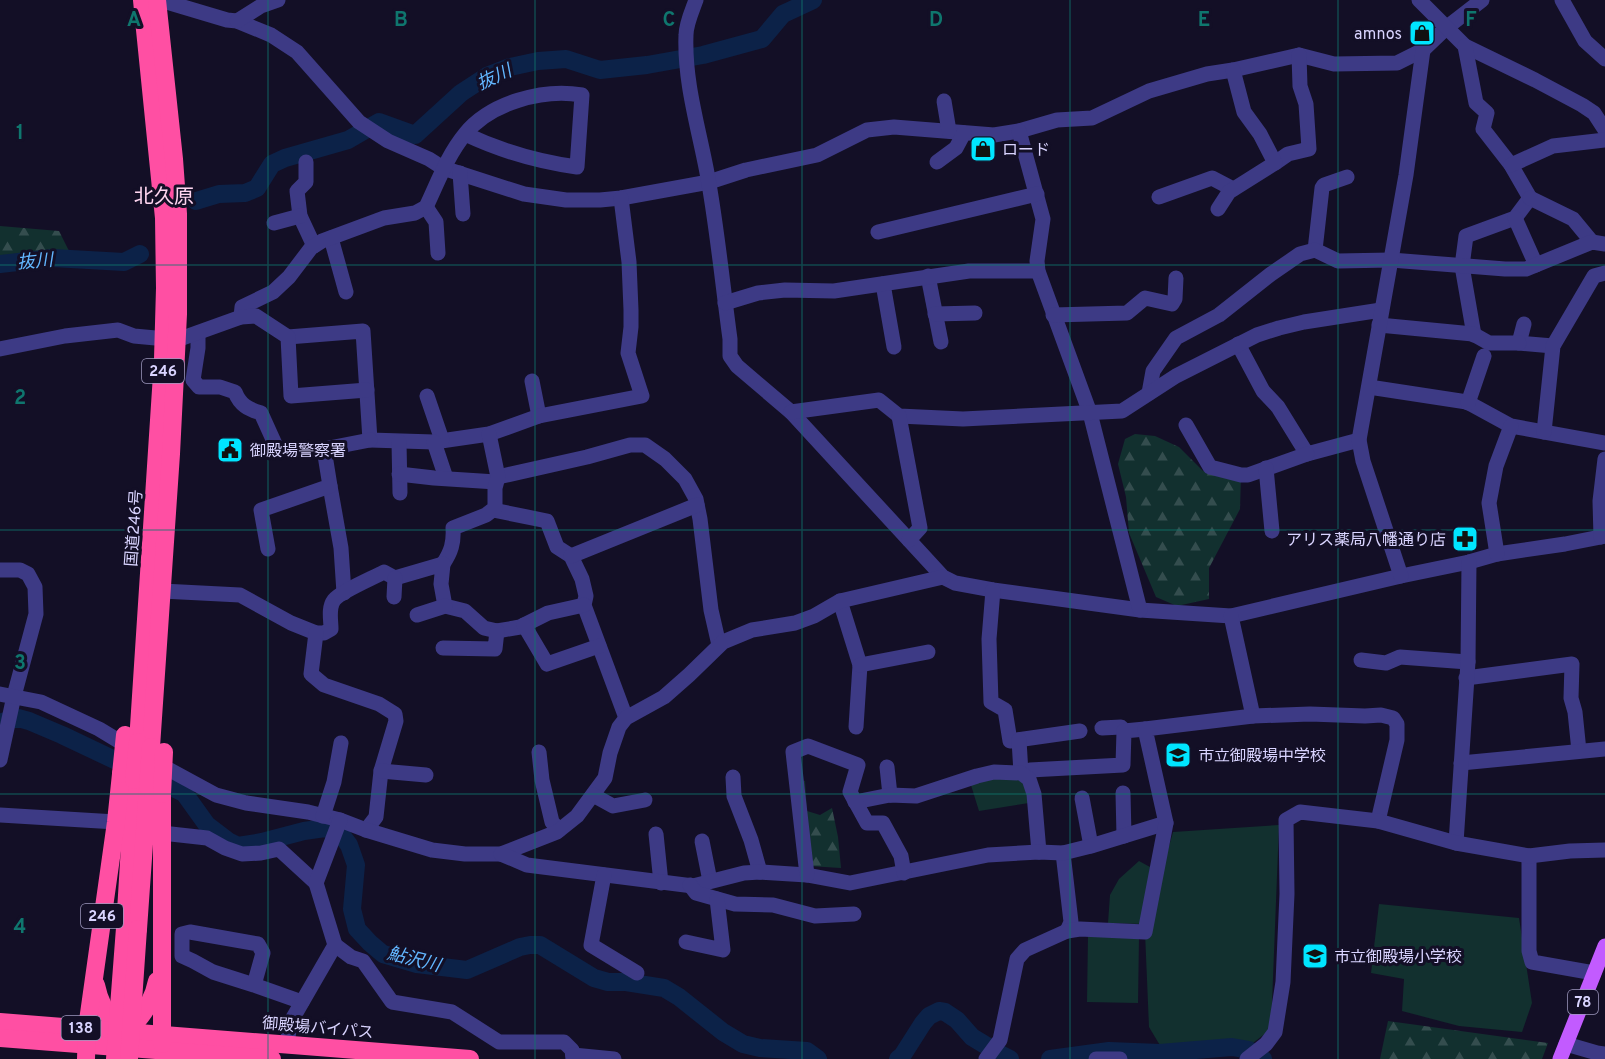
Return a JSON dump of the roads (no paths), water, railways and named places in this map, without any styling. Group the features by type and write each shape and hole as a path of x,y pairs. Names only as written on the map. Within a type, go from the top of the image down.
{"highway":[{"name":"国道246号","path":"142,0 159,157 171,339 171,454 162,591 152,618"},
{"name":"国道246号","path":"152,618 178,214 159,0"},
{"name":"246","path":"124,1045 145,744 164,667 152,618"},
{"name":"246","path":"124,1045 94,971 116,822 141,783 145,744 134,658 152,618"},
{"name":"246","path":"124,1045 162,901 162,833 141,783"},
{"path":"94,971 101,1004 124,1045 149,1005 156,986 162,901"},
{"name":"138","path":"0,1022 124,1045"},
{"name":"138","path":"0,1038 124,1045 272,1059"},
{"name":"御殿場バイパス","path":"124,1045 287,1045 470,1059"}],"main road":[{"name":"78","path":"1560,1059 1605,946"}],"street":[{"path":"159,0 237,21 271,35 297,52 359,123 388,141 429,159 443,168 524,194 566,200 621,198 709,182 746,170 817,154 867,130 894,127 994,135 1019,131 1057,120 1092,118 1149,91 1207,74 1299,55 1334,64 1396,63 1424,50 1446,28 1482,0"},
{"path":"237,21 261,6 278,0"},
{"path":"696,0 686,33 687,69 709,182 730,339 730,356 741,369 791,412 943,577 955,583 993,590 1140,610 1231,616 1497,554 1603,536 1600,501 1605,459"},
{"path":"1419,0 1465,46 1582,105 1594,114 1605,130"},
{"path":"1562,0 1585,41 1605,59"},
{"path":"1149,393 1153,371 1176,338 1219,315 1300,254 1315,250 1338,261 1391,260 1526,269 1599,243 1573,219 1530,198 1511,165 1483,129 1486,113 1476,103 1465,46"},
{"path":"1401,576 1363,461 1359,440 1408,164 1424,50"},
{"path":"1218,209 1233,189 1288,154 1308,149 1306,104 1300,86 1299,55"},
{"path":"1233,70 1244,112 1260,134 1275,163"},
{"path":"241,317 242,307 273,292 289,277 314,246 331,237 384,218 415,213 426,207 443,168 465,134 482,118 527,97 571,93 582,95 577,167 550,163 465,134"},
{"path":"937,162 956,148 956,132 944,101"},
{"path":"1019,131 1043,219 1037,261 1038,271 1090,413 1140,610"},
{"path":"1511,165 1553,146 1605,140"},
{"path":"306,162 306,182 297,191 300,216 314,246"},
{"path":"460,173 463,214"},
{"path":"1315,250 1322,188 1324,185 1347,177"},
{"path":"1159,197 1212,178 1233,189"},
{"path":"878,232 1037,194"},
{"path":"344,593 341,548 324,449 370,440 438,441 489,434 539,416 642,396 628,353 631,327 629,262 621,198"},
{"path":"1474,335 1462,266 1466,236 1515,218 1530,198"},
{"path":"426,207 436,222 438,253"},
{"path":"274,223 300,216"},
{"path":"1515,218 1536,265"},
{"path":"331,237 346,291"},
{"path":"725,303 758,293 785,290 834,291 969,271 1038,271"},
{"path":"1544,432 1553,346 1594,276 1605,273"},
{"path":"928,276 941,342"},
{"path":"1053,315 1127,313 1145,298 1172,304 1175,299 1176,278"},
{"path":"883,284 894,347"},
{"path":"935,314 975,313"},
{"path":"0,349 65,336 118,330 134,336 171,339 198,333 241,317 256,316 288,337 363,332 370,440"},
{"path":"791,412 879,400 899,416 963,419 1122,411 1176,376 1257,335 1337,316 1380,318 1474,335 1489,343 1553,346"},
{"path":"1519,343 1524,324"},
{"path":"198,333 193,380 200,387 220,387 234,392 239,401 248,408 261,413 276,444"},
{"path":"288,337 291,396 368,390"},
{"path":"1238,344 1263,391 1278,407 1307,454"},
{"path":"1468,403 1484,356"},
{"path":"531,381 539,416"},
{"path":"1369,387 1468,403 1511,426 1605,443"},
{"path":"428,396 446,478"},
{"path":"899,416 920,528 909,540"},
{"path":"1186,425 1210,467 1241,475 1248,475 1307,454 1359,440"},
{"path":"1497,554 1489,503 1496,466 1511,426"},
{"path":"162,591 240,595 291,623 316,633 324,633 331,629 330,609 334,600 384,572 395,578 442,564 451,553 454,540 453,528 486,515 495,508 497,480 489,434"},
{"path":"399,442 400,493"},
{"path":"399,474 434,478 497,480 630,445 645,446 665,459 685,479 697,505 711,610 719,645"},
{"path":"1266,468 1272,531"},
{"path":"268,549 261,510 330,486"},
{"path":"571,556 697,505"},
{"path":"493,510 547,521 557,547 571,556 582,579 586,596 584,605 626,718"},
{"path":"1456,843 1467,670 1469,562"},
{"path":"442,564 441,584 444,606"},
{"path":"0,570 20,570 28,574 35,587 36,614 9,700 7,727 0,760"},
{"path":"9,700 41,702 99,729 216,795 262,807 308,812 323,816 338,827 366,830 432,850 465,854 501,854 559,830 577,816 604,778 619,727 626,718 664,697 719,645 752,630 795,623 814,616 840,601 943,577"},
{"path":"394,597 395,578"},
{"path":"993,590 989,639 992,702 1005,710 1010,741 1080,731"},
{"path":"840,601 860,665 856,727"},
{"path":"417,615 444,606 465,611 484,628 497,631 524,625 548,613 584,605"},
{"path":"1231,616 1253,716"},
{"path":"524,625 547,664 599,646"},
{"path":"443,648 495,649 497,631"},
{"path":"316,633 311,674 324,685 379,704 395,714 396,721 381,771 376,817 366,830"},
{"path":"860,665 928,652"},
{"path":"1361,660 1386,663 1400,657 1467,670 1572,664 1571,698 1575,712 1579,752"},
{"path":"1102,728 1120,727 1124,731 1253,716 1310,714 1381,715 1393,718 1397,724 1397,740 1378,820"},
{"path":"991,1057 1000,1040 1017,959 1025,950 1080,928 1145,932 1166,823 1145,729"},
{"path":"855,802 890,795 916,796 994,772 1021,773 1030,770 1123,765 1124,731"},
{"path":"1019,740 1021,773 1029,779 1034,794 1039,852"},
{"path":"323,816 334,782 341,743"},
{"path":"807,875 793,752 808,746 858,765 850,792 867,823 883,823 901,856 904,873"},
{"path":"1461,763 1605,749"},
{"path":"539,752 542,780 552,822 559,830"},
{"path":"887,767 890,795"},
{"path":"381,771 426,775"},
{"path":"733,777 734,796 751,840 760,872"},
{"path":"1123,793 1124,836"},
{"path":"593,795 613,806 645,800"},
{"path":"1082,798 1091,846"},
{"path":"1247,1059 1266,1044 1275,1032 1283,982 1287,894 1286,820 1300,813 1378,820 1456,843 1529,856 1605,850"},
{"path":"0,815 116,822"},
{"path":"501,854 527,865 661,883 690,885 744,873 760,872 807,875 850,883 988,855 1062,853 1166,823"},
{"path":"316,883 338,827"},
{"path":"162,833 207,838 242,854 279,849 316,883 335,945 351,957 363,961 392,1002 452,1012 500,1042 564,1042 569,1045 573,1057 614,1059"},
{"path":"656,834 661,883"},
{"path":"702,841 710,881"},
{"path":"1062,853 1071,922 1067,932"},
{"path":"1529,856 1529,951 1532,962 1594,973"},
{"path":"604,875 591,945 637,973"},
{"path":"690,885 696,893 735,904 773,904 815,916 854,914"},
{"path":"686,942 723,950 717,899"},
{"path":"254,985 263,953 258,944 190,932 182,934 182,956 213,972 302,1002"},
{"path":"287,1045 290,1023 335,945"},
{"path":"1566,1044 1605,1054"},
{"path":"1096,1059 1120,1059"}],"waterway":[{"name":"抜川","path":"196,201 219,194 245,193 257,188 272,164 285,158 348,140 379,122 415,135 461,93 487,76 510,67 538,61 566,59 600,70 647,65 703,55 762,39 783,14 813,0"},
{"name":"抜川","path":"0,264 53,258 124,262 140,254"},
{"name":"鮎沢川","path":"0,724 18,718 29,721 184,793 207,825 238,846 325,828 340,833 349,845 356,865 352,909 357,929 383,954 417,964 467,970 520,947 540,945 594,978 608,982 626,982 664,988 743,1044 760,1048 807,1051 818,1059"},
{"name":"鮎沢川","path":"898,1059 923,1023 929,1016 939,1011 957,1020 972,1037 1010,1059"},
{"name":"鮎沢川","path":"1050,1059 1109,1051 1160,1053 1232,1047 1249,1050 1263,1059"}],"place":[{"name":"amnos","path":"1422,33"},
{"name":"ロード","path":"983,149"},
{"name":"御殿場警察署","path":"230,450"},
{"name":"アリス薬局八幡通り店","path":"1465,539"},
{"name":"市立御殿場中学校","path":"1178,755"},
{"name":"市立御殿場小学校","path":"1315,956"}],"district":[{"name":"北久原","path":"164,196"}]}
